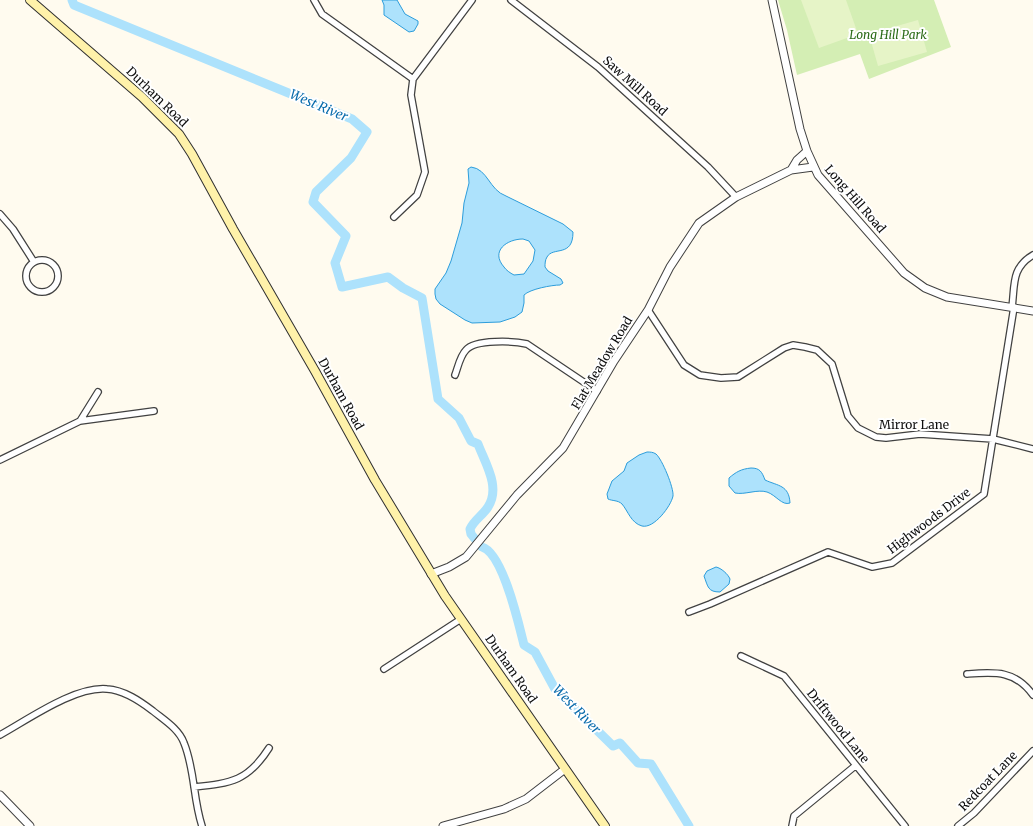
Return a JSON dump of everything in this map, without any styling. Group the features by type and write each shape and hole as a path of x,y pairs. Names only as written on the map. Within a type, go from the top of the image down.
{"main road":[{"name":"Durham Road","path":"30,0 142,97 179,134 192,154 233,230 315,371 375,480 431,574 605,826"}],"street":[{"path":"314,0 322,14 413,79"},
{"path":"394,217 416,195 425,172 411,95 413,79 472,0"},
{"name":"Saw Mill Road","path":"511,0 598,67 708,167 736,197"},
{"name":"Long Hill Road","path":"772,0 800,129 813,167 824,183 864,226 897,266 916,283 947,297 1033,311"},
{"name":"Flat Meadow Road","path":"791,170 797,160 807,152"},
{"name":"Flat Meadow Road","path":"431,574 449,567 466,557 517,495 563,448 614,361 648,310 670,267 699,223 736,197 791,170 813,167"},
{"path":"0,214 13,229 34,262"},
{"name":"Highwoods Drive","path":"689,612 828,552 872,567 892,563 984,494 1013,307 1016,274 1023,262 1033,255"},
{"path":"47,260 56,266 59,279 52,290 39,292 33,290 28,284 26,273 34,262 47,260"},
{"name":"Mirror Lane","path":"648,310 684,365 700,376 721,378 738,377 784,348 792,345 805,347 817,350 832,364 848,416 858,428 876,437 886,438 920,434 993,439 1033,449"},
{"path":"455,375 463,354 471,346 488,343 519,342 527,344 597,391"},
{"path":"80,421 98,392"},
{"path":"0,460 80,421 154,411"},
{"path":"384,669 461,619"},
{"name":"Driftwood Lane","path":"741,656 784,676 855,766 905,826"},
{"path":"967,674 993,673 1008,675 1019,680 1033,695"},
{"path":"0,735 66,698 88,690 108,689 128,694 148,707 172,726 184,742 191,764 199,816 202,826"},
{"path":"194,787 216,785 233,781 256,767 270,748"},
{"name":"Redcoat Lane","path":"958,826 974,813 1033,751"},
{"path":"792,826 794,816 855,766"},
{"path":"443,826 504,809 526,799 565,769"},
{"path":"0,795 30,826"}],"green space":[{"name":"Long Hill Park","path":"778,0 934,0 951,47 869,79 860,54 797,75 787,30"},
{"path":"801,0 846,0 858,34 819,48"},
{"path":"918,20 927,52 878,66 869,34"}],"water":[{"path":"382,0 397,0 405,14 418,21 414,31 409,32 384,15 384,5"},
{"path":"471,167 477,169 485,175 500,193 563,224 573,232 570,245 562,250 550,254 545,261 545,267 548,271 561,279 563,283 560,285 536,289 527,293 524,295 522,312 515,317 500,322 472,323 440,304 436,299 435,289 446,273 451,261 462,223 464,203 469,183 468,169","holes":["523,239 529,241 535,250 533,261 524,274 514,275 506,269 500,261 500,251 502,247 511,241"]},
{"path":"647,452 653,452 656,454 664,467 670,481 673,496 665,511 657,520 647,526 642,526 632,520 622,504 608,499 607,494 612,481 624,471 627,463 639,455"},
{"path":"751,468 760,471 765,480 785,489 788,493 790,503 784,503 770,493 763,491 735,493 729,486 729,478 739,471"},
{"path":"716,567 728,575 730,579 729,584 720,592 713,591 709,588 704,576 707,571"}],"waterway":[{"name":"West River","path":"72,0 74,5 352,119 367,132 351,158 316,192 313,202 346,236 335,263 342,287 388,277 403,288 422,298 438,399 459,418 471,441 478,444 488,467 492,483 492,499 484,513 470,529 471,534 475,539"},
{"name":"West River","path":"482,547 490,552 503,575 514,607 524,645 535,652 555,689 613,746 620,743 638,763 651,764 689,826"}]}
